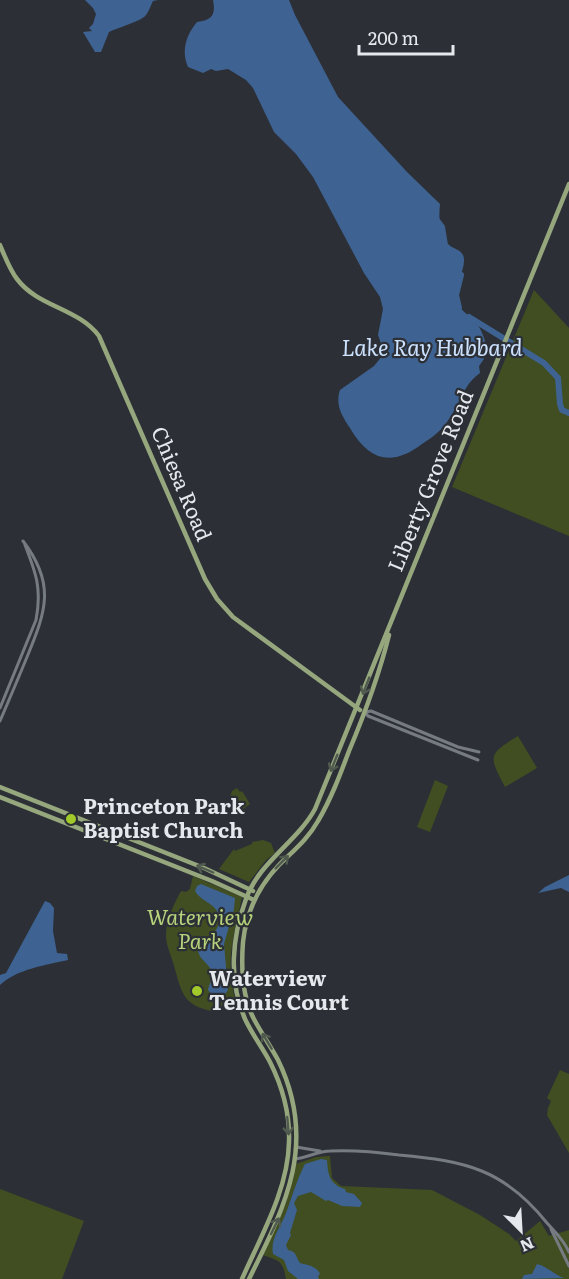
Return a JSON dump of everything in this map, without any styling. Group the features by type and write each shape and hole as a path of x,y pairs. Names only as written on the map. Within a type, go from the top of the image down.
{"main road":[{"name":"Liberty Grove Road","path":"242,1279 280,1192 285,1174 289,1140 288,1118 282,1091 270,1062 245,1020 234,981 233,962 236,936 247,896 266,867 300,833 309,820 357,709 569,184"},
{"name":"Chiesa Road","path":"0,245 19,281 37,296 87,323 99,336 205,579 217,599 233,617 357,709 365,712"},
{"name":"Liberty Grove Road","path":"249,1279 286,1200 295,1159 296,1120 287,1083 277,1058 254,1020 246,999 242,965 243,941 254,900 279,865 305,839 316,824 333,792 376,682 391,625"},
{"path":"0,787 204,868 258,894"},
{"path":"6,799 10,791"},
{"path":"0,797 148,855 254,900"},
{"path":"148,855 150,848"}],"street":[{"path":"0,708 36,620 39,605 37,576 23,541 39,566 44,586 44,610 0,721"},
{"path":"365,712 371,711 458,747 479,752"},
{"path":"365,712 368,716 477,760"},
{"path":"296,1147 322,1152"},
{"path":"295,1159 322,1152 380,1153 464,1164 494,1176 526,1197 557,1232 569,1252"},
{"path":"551,1227 569,1266"}],"green space":[{"path":"534,290 569,328 569,536 452,487"},
{"path":"518,736 537,768 505,787 496,769 494,757 496,752"},
{"path":"435,780 448,786 430,832 417,827"},
{"path":"237,788 240,792 242,791 250,804 239,812 230,797 232,791"},
{"path":"263,840 271,843 275,853 266,860 249,882 219,869 234,849 235,851 252,842"},
{"name":"Waterview Park","path":"193,876 242,897 231,959 235,999 213,1011 194,1005 184,995 167,942 166,929 171,912 181,891 186,892 190,889"},
{"path":"560,1070 569,1074 569,1153 547,1115 551,1101 547,1098"},
{"path":"330,1156 332,1178 341,1186 432,1190 480,1215 516,1241 540,1221 549,1236 569,1230 569,1279 286,1279 280,1262 263,1255 287,1200 296,1164 316,1157"},
{"path":"0,1189 84,1221 62,1279 0,1279"}],"water":[{"path":"85,0 158,0 153,1 144,17 109,32 101,52 95,52 83,32 92,31 89,28 96,14"},
{"name":"Lake Ray Hubbard","path":"213,0 289,0 338,97 407,172 440,204 439,219 442,235 448,244 460,251 463,256 464,264 455,291 455,300 477,324 485,341 481,349 484,359 479,366 480,373 470,383 440,430 430,439 401,456 382,457 365,448 347,424 339,405 340,390 374,366 383,355 378,335 383,309 380,297 364,273 313,177 296,154 274,132 253,88 246,80 228,69 216,71 211,69 203,73 188,67 185,55 187,38 197,22 212,16"},
{"path":"569,875 569,892 561,888 538,893 545,887"},
{"path":"201,884 235,898 224,944 228,990 218,997 213,996 208,990 211,971 198,951 219,925 220,918 215,908 195,891"},
{"path":"45,901 54,908 53,931 57,953 67,954 68,960 23,971 0,985 0,975 6,973"},
{"path":"321,1159 327,1160 329,1174 333,1181 346,1192 354,1194 362,1203 360,1207 342,1206 326,1201 311,1192 298,1196 294,1203 297,1210 291,1235 286,1245 288,1250 295,1253 300,1263 309,1265 320,1274 319,1279 298,1279 288,1271 284,1260 273,1254 272,1248 305,1164"},
{"path":"537,1264 564,1278 522,1279 524,1275 532,1274"}],"waterway":[{"path":"432,219 436,219 442,227 445,245"},
{"path":"459,308 456,295 461,275"},
{"path":"469,317 544,363 558,378 560,404 562,410 569,413"}],"place":[{"name":"Princeton Park Baptist Church","path":"71,819"},
{"name":"Waterview Tennis Court","path":"197,991"}]}
